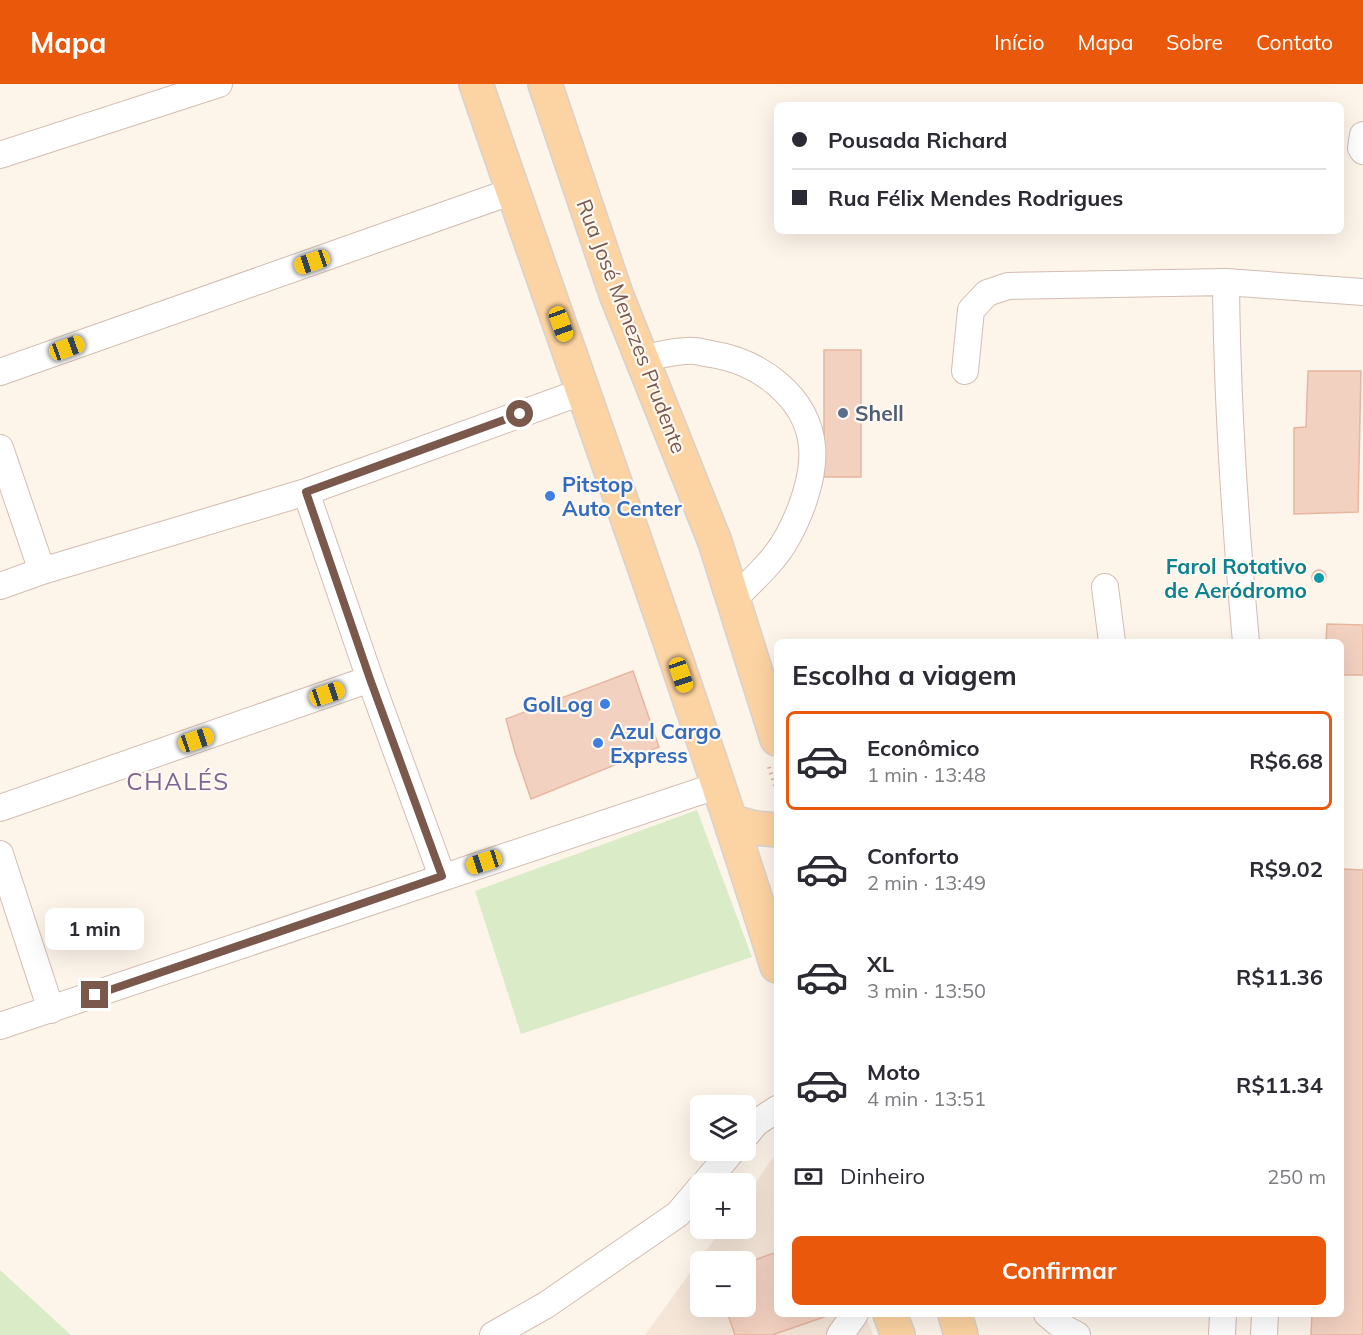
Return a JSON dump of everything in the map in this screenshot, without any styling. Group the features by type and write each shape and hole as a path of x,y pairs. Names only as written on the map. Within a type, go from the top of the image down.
{"main road":[{"path":"476,84 732,822 774,956"},
{"name":"Rua José Menezes Prudente","path":"545,84 616,294 715,542 774,730"},
{"path":"732,822 774,830"},
{"path":"891,1317 898,1335"},
{"path":"956,1317 961,1335"}],"street":[{"path":"0,155 219,84"},
{"path":"1363,135 1361,148 1363,151"},
{"path":"0,372 513,190"},
{"path":"965,371 971,310 987,292 1008,286 1226,282 1363,292"},
{"path":"1226,282 1227,371 1235,516 1246,639"},
{"path":"643,358 689,351 727,357 756,368 785,390 805,418 812,446 809,482 800,511 787,538 772,560 733,600"},
{"path":"0,586 42,571 306,492 584,391"},
{"path":"0,448 42,571"},
{"path":"306,492 370,679 442,876"},
{"path":"1105,587 1112,639"},
{"path":"0,808 370,679"},
{"path":"0,1026 718,785"},
{"path":"0,854 51,1010"},
{"path":"756,1123 774,1111"},
{"path":"713,1173 724,1161"},
{"path":"493,1335 546,1305 678,1214 690,1200"},
{"path":"840,1335 853,1317"},
{"path":"1222,1335 1223,1317"},
{"path":"1264,1335 1265,1317"}],"shaded area":[{"path":"774,1156 774,1317 866,1317 873,1335 645,1335 690,1273 690,1317 756,1317 756,1251 706,1251 715,1239 756,1239 756,1182"}],"green space":[{"path":"697,810 752,957 521,1034 475,891"},
{"path":"0,1270 71,1335 0,1335"}],"building":[{"name":"Shell","path":"824,350 861,350 861,477 824,477"},
{"path":"1308,371 1361,371 1358,512 1294,514 1294,428 1306,427"},
{"name":"Farol Rotativo de Aeródromo","path":"1319,570 1324,572 1326,577 1324,582 1319,584 1314,582 1312,577 1314,572"},
{"path":"1327,624 1363,625 1363,675 1344,675 1344,639 1326,639"},
{"path":"633,671 659,747 531,799 506,719"},
{"path":"1344,869 1363,870 1363,1335 1311,1335 1312,1317 1344,1317"},
{"path":"774,1253 774,1317 824,1317 772,1335 735,1335 729,1317 756,1317 756,1259"}],"place":[{"name":"Shell","path":"843,413"},
{"name":"Pitstop Auto Center","path":"550,496"},
{"name":"Farol Rotativo de Aeródromo","path":"1319,578"},
{"name":"GolLog","path":"605,704"},
{"name":"Azul Cargo Express","path":"598,743"}],"district":[{"name":"CHALÉS","path":"178,781"}],"route":[{"path":"95,995 442,876 370,679 306,492 520,414"}]}
